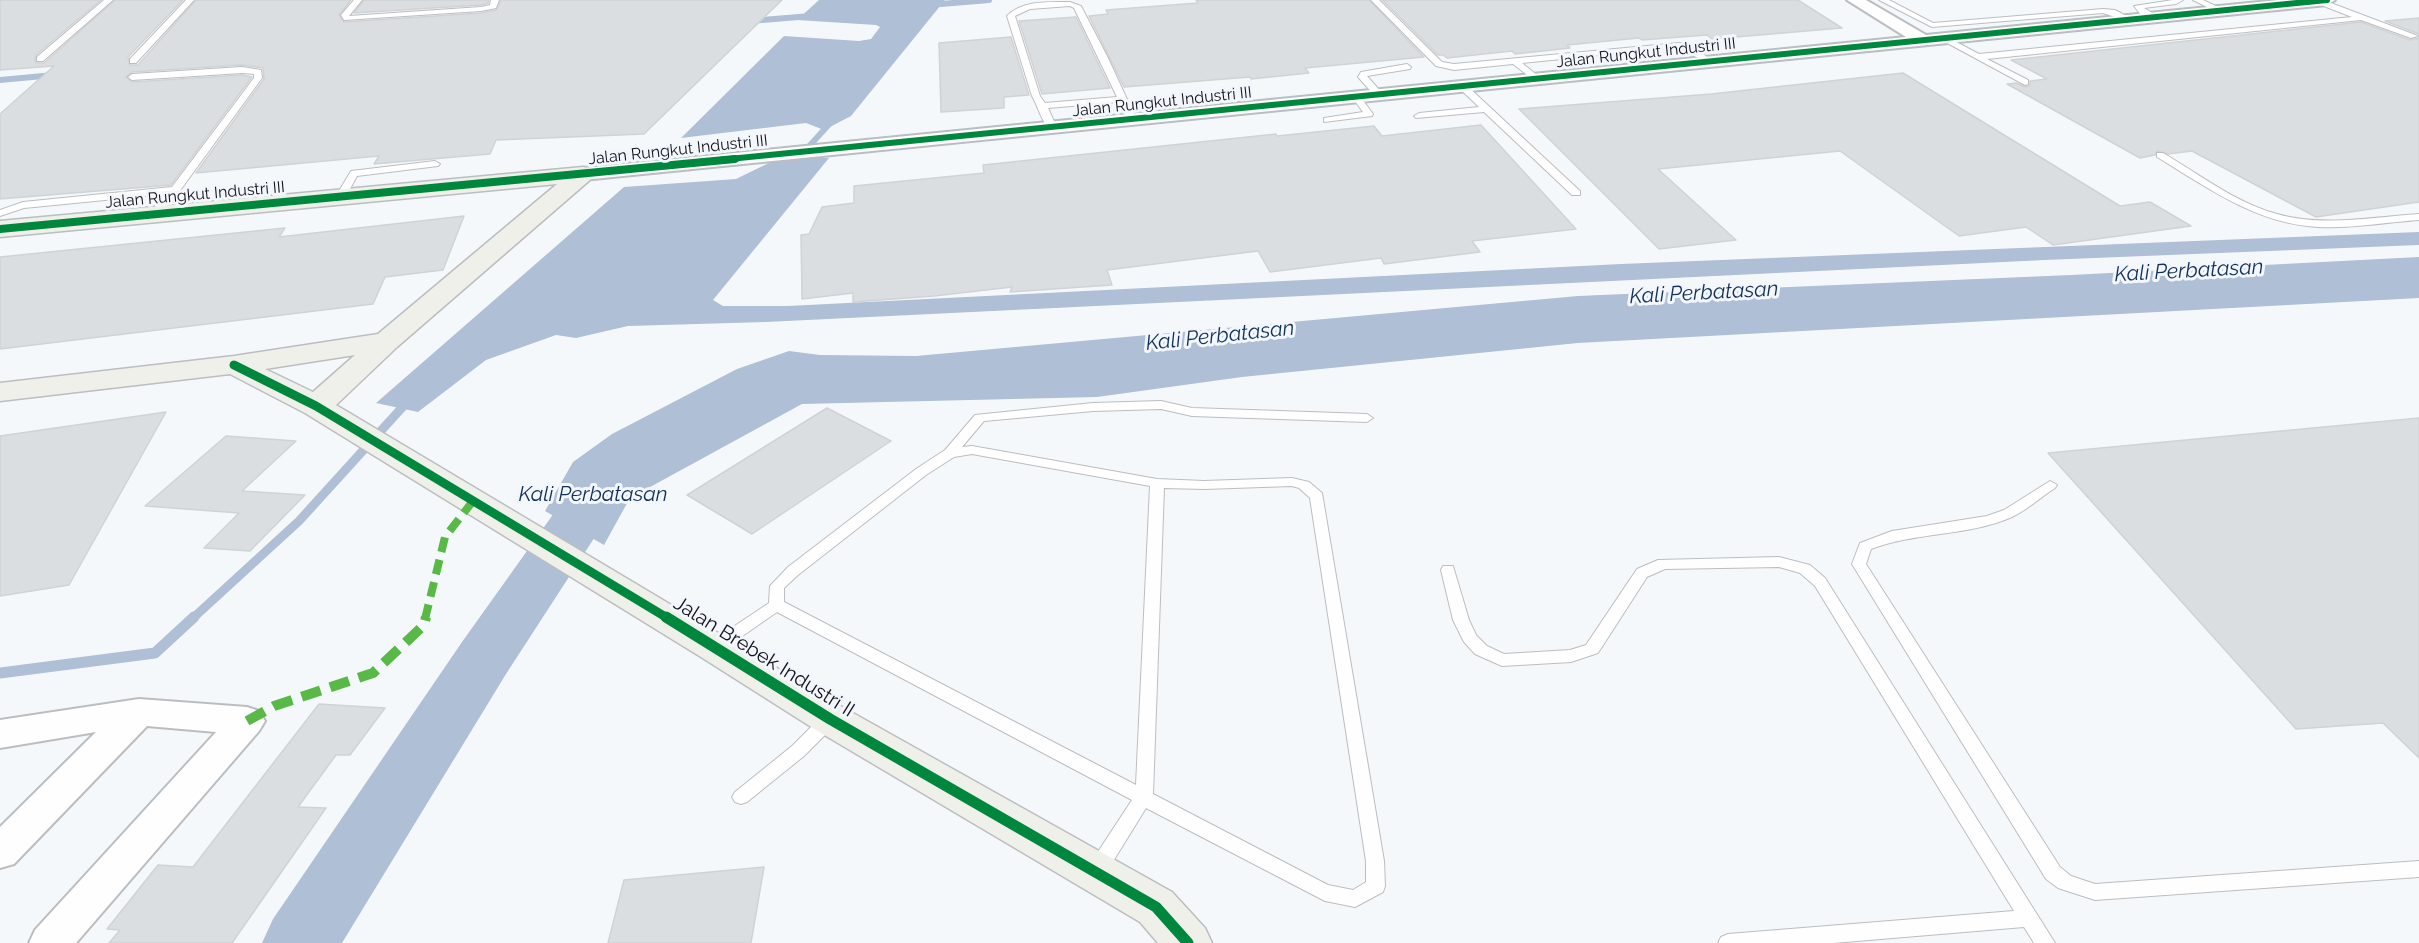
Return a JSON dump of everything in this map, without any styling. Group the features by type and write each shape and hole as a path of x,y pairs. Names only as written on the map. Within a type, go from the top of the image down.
{"street":[{"path":"1855,0 1923,40"},
{"name":"Jalan Rungkut Industri III","path":"0,229 1132,121 1535,78 2326,0"},
{"path":"316,406 387,341 583,174"},
{"path":"0,392 234,365 387,341"},
{"name":"Jalan Brebek Industri II","path":"234,365 316,406 715,647 830,720 1156,907 1188,943"},
{"path":"0,734 139,712 247,721 50,943"},
{"path":"0,852 139,712"}],"lane":[{"path":"40,59 109,0"},
{"path":"133,61 190,0"},
{"path":"357,0 345,15 347,18 481,9 493,6 495,0"},
{"path":"1375,0 1439,64 1454,67 1679,45 1711,62"},
{"path":"1883,0 1932,26 2103,11 2112,12 2130,20"},
{"path":"2154,18 2138,6 2179,0"},
{"path":"2197,0 2222,11"},
{"path":"2319,1 2414,36"},
{"path":"1052,128 1036,96 1011,16 1014,12 1024,8 1070,4 1077,6 1132,121"},
{"path":"1978,57 2362,18"},
{"path":"1942,38 2025,82"},
{"path":"1515,61 1535,78"},
{"path":"1379,94 1362,77 1364,74 1407,67"},
{"path":"132,77 242,70 258,72 258,78 175,190 155,213"},
{"path":"1462,86 1576,193"},
{"path":"1327,120 1369,114 1356,97"},
{"path":"1043,106 1123,99"},
{"path":"1419,116 1486,109"},
{"path":"2160,155 2246,206 2275,217 2319,224 2419,216"},
{"path":"341,196 354,173 435,164"},
{"path":"0,213 23,205 175,190"},
{"path":"776,605 777,586 793,571 921,472 950,453 980,418 1043,411 1161,405 1192,412 1367,418"},
{"path":"776,605 1144,796 1325,893 1355,899 1376,886 1375,861 1317,496 1304,485 1292,482 1203,485 1157,483 972,450 950,453"},
{"path":"1095,873 1144,796 1157,483"},
{"path":"2050,485 2009,513 1989,520 1892,536 1865,546 1859,564 2053,873 2066,882 2095,892 2419,869"},
{"path":"1448,570 1461,620 1470,638 1481,650 1502,660 1571,656 1592,649 1642,573 1663,564 1779,562 1805,568 1820,582 2045,943"},
{"path":"715,647 776,605"},
{"path":"741,797 798,751 830,720"},
{"path":"1728,943 2029,918"}],"water":[{"path":"819,0 945,0 851,116 824,130 806,123 681,138 784,36 859,41 871,39 880,27 797,20"},
{"path":"779,158 829,158 713,300 723,306 788,306 1621,264 2419,232 2419,245 2045,260 766,322 628,326 576,338 556,335 486,360 418,412 376,403 624,187 736,179"},
{"name":"Kali Perbatasan","path":"2419,257 2419,298 1578,343 1242,377 1097,397 802,404 630,498 604,545 545,511 573,462 612,434 737,369 789,351 820,355 916,356 1578,296 2071,275"}],"building":[{"path":"0,0 101,0 36,55 37,63 44,63 115,0 183,0 128,57 130,65 138,65 196,0 351,0 339,15 344,22 481,13 496,10 501,0 782,0 644,134 496,140 490,154 374,164 379,156 196,173 264,79 263,68 242,65 132,72 126,77 132,82 242,75 252,77 171,185 0,199 0,114 54,66 0,70"},
{"path":"364,0 489,0 488,3 481,5 354,13"},
{"path":"1196,0 1369,0 1424,57 1305,68 1309,73 1251,79 1250,77 1124,87 1089,16 1108,14 1106,10 1198,3"},
{"path":"1382,0 1798,0 1842,28 1712,39 1707,35 1642,40 1639,38 1567,45 1570,48 1515,54 1512,51 1447,58 1438,55"},
{"path":"1076,17 1110,88 1042,94 1019,21"},
{"path":"2419,18 2419,34 2385,21"},
{"path":"2361,22 2410,40 2419,38 2419,202 2316,217 2192,151 2168,154 2157,151 2155,155 2140,158 2007,84 2016,83 2026,87 2030,85 2030,81 2047,79 2011,60"},
{"path":"1011,37 1029,95 1004,97 1004,108 941,112 939,43"},
{"path":"1903,73 2120,206 2150,202 2191,226 2053,245 2026,227 1959,236 1840,151 1658,169 1736,240 1659,249 1519,109 1711,94"},
{"path":"1481,125 1576,229 1472,241 1480,252 1384,264 1381,258 1270,272 1258,251 1107,270 1112,285 1010,292 1012,287 853,302 853,293 802,299 801,235 809,234 822,207 854,203 854,186 984,173 983,165 1276,134 1277,136 1374,126 1382,136"},
{"path":"464,216 443,270 385,277 373,304 0,349 0,257 285,228 279,237"},
{"path":"827,408 891,441 752,534 687,495"},
{"path":"166,412 69,585 0,596 0,436"},
{"path":"2419,418 2419,758 2383,723 2296,729 2048,453"},
{"path":"226,436 296,441 242,491 305,495 250,551 204,548 239,513 145,506"},
{"path":"319,704 385,708 350,755 336,755 298,807 326,808 232,943 109,943 120,930 107,929 158,865 193,867"},
{"path":"764,867 751,943 608,943 624,880"}],"waterway":[{"path":"929,5 989,0"},
{"path":"750,21 811,16"},
{"path":"0,80 54,75"},
{"path":"803,153 832,121"},
{"path":"192,619 299,521 408,401"},
{"name":"Kali Perbatasan","path":"300,943 484,658 613,469"},
{"path":"0,673 155,653 194,617"}],"marked path":[{"path":"247,721 274,706 373,673 424,625 445,537 473,501"}],"cycle path":[{"path":"0,229 1132,121 2327,0"},
{"path":"234,365 316,406 830,719 1156,907 1188,943"}]}
